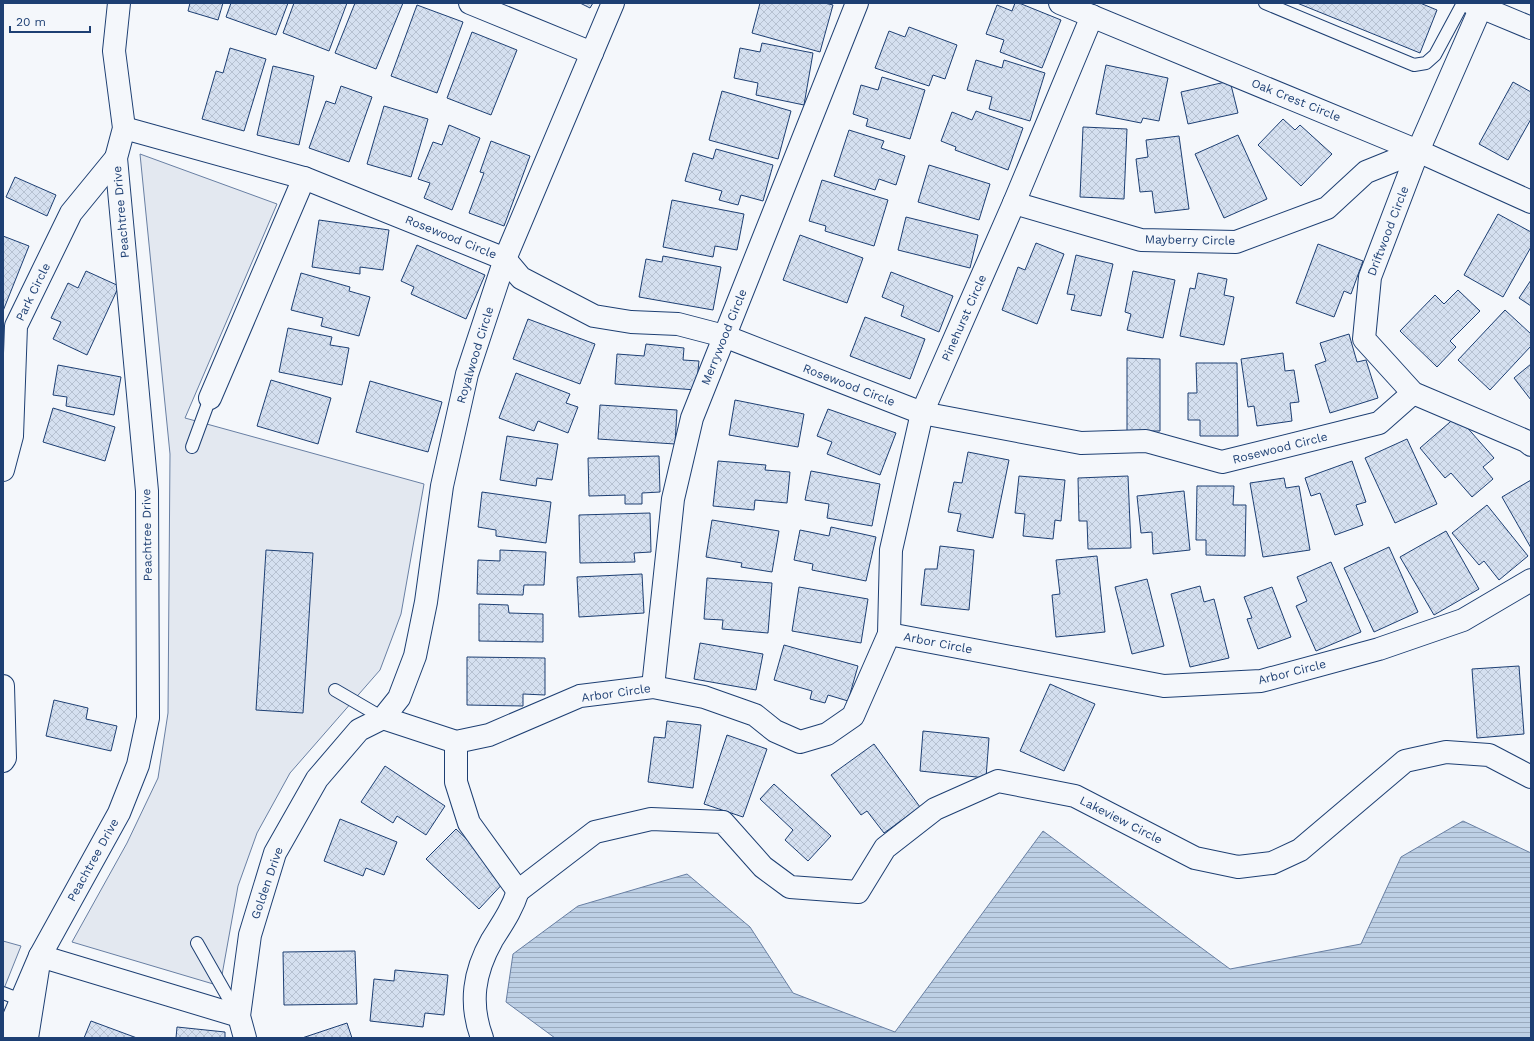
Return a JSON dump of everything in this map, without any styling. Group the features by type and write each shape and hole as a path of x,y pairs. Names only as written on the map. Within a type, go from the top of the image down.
{"street":[{"name":"Peachtree Drive","path":"5,1038 12,996 40,956 119,813 138,765 148,718 147,491 116,158 124,128 114,51 119,3"},
{"path":"470,3 592,53"},
{"name":"Royalwood Circle","path":"383,718 398,698 415,656 426,602 442,486 467,374 506,259 613,3"},
{"name":"Merrywood Circle","path":"653,687 673,499 692,418 857,3"},
{"name":"Oak Crest Circle","path":"1060,3 1418,151 1531,202"},
{"path":"1472,4 1531,28"},
{"name":"Driftwood Circle","path":"1472,4 1370,277 1364,339 1413,394 1526,441 1531,445"},
{"name":"Pinehurst Circle","path":"889,634 891,550 922,413 1014,203 1092,16"},
{"name":"Rosewood Circle","path":"124,128 304,178 506,259 520,278 594,316 631,322 678,324 724,336 922,413 1081,443 1146,441 1222,462 1379,423 1413,394"},
{"name":"Mayberry Circle","path":"1014,203 1141,240 1236,242 1326,208 1366,172 1418,151"},
{"name":"Park Circle","path":"3,470 12,436 16,326 71,213 116,158"},
{"path":"210,398 304,178"},
{"name":"Arbor Circle","path":"383,718 456,742 489,736 580,696 653,687 704,697 755,715 775,731 800,742 827,734 853,716 889,634 1164,686 1260,681 1378,649 1463,620 1531,580"},
{"path":"3,686 5,758 3,761"},
{"name":"Golden Drive","path":"245,1038 239,1016 250,935 275,853 317,779 359,730 383,718"},
{"path":"456,742 456,782 469,823 518,891 510,912 492,940 478,972 473,991 473,1003 477,1025 482,1038"},
{"name":"Lakeview Circle","path":"518,891 595,832 651,819 723,822 763,867 790,887 858,892 885,848 935,810 998,781 1075,796 1196,858 1238,867 1272,863 1300,850 1405,761 1446,752 1489,755 1531,777"},
{"path":"27,1038 40,956 239,1016"}],"lane":[{"path":"1265,3 1414,65 1426,63 1435,55 1472,4"},
{"path":"192,447 210,398"},
{"path":"335,690 383,718"},
{"path":"197,943 239,1016"}],"shaded area":[{"path":"140,154 277,204 185,418 424,484 401,614 380,670 290,773 257,833 238,886 220,986 72,942 127,843 158,778 168,713 170,454"},
{"path":"3,941 21,946 3,991"}],"water":[{"path":"1463,821 1531,853 1531,1038 555,1038 506,1002 513,954 578,906 687,874 750,927 793,993 895,1032 1043,831 1230,969 1361,944 1401,857"}],"building":[{"path":"190,3 223,3 218,20 188,11"},
{"path":"231,3 288,3 276,35 226,17"},
{"path":"294,3 347,3 329,51 283,33"},
{"path":"355,3 403,3 376,69 335,53"},
{"path":"580,3 593,3 590,8"},
{"path":"760,3 825,3 833,5 820,52 752,33"},
{"path":"1015,3 1019,3 1061,20 1042,68 1000,52 1004,40 986,34 997,5 1012,11"},
{"path":"1297,3 1420,3 1437,10 1420,53"},
{"path":"417,5 463,22 437,93 391,76"},
{"path":"909,27 957,45 945,79 933,75 929,86 875,68 889,31 905,37"},
{"path":"472,32 517,50 491,115 447,98"},
{"path":"762,43 813,53 804,105 756,95 758,83 734,78 740,48 760,52"},
{"path":"230,48 266,59 244,131 202,119 216,71 223,73"},
{"path":"976,60 1002,68 1004,60 1045,73 1030,121 989,109 992,97 967,90"},
{"path":"1106,65 1168,78 1159,121 1143,118 1141,123 1096,114"},
{"path":"273,66 314,76 299,145 257,135"},
{"path":"882,77 925,90 910,139 866,126 868,119 853,114 861,85 878,90"},
{"path":"1230,81 1238,113 1188,124 1181,92"},
{"path":"1513,82 1531,92 1531,119 1508,160 1479,144"},
{"path":"341,86 372,97 349,162 309,148 326,101 335,104"},
{"path":"722,91 791,111 778,159 709,140"},
{"path":"384,106 428,119 411,177 367,164"},
{"path":"976,111 1023,128 1008,170 955,150 956,147 941,141 952,112 972,120"},
{"path":"1283,119 1295,130 1300,125 1332,154 1301,186 1258,145"},
{"path":"449,125 480,138 452,210 424,198 430,183 418,179 433,142 442,145"},
{"path":"1083,127 1127,129 1124,199 1080,197"},
{"path":"849,130 884,141 881,148 905,156 896,185 879,179 875,190 834,176"},
{"path":"1238,135 1267,199 1224,218 1195,154"},
{"path":"1179,136 1189,209 1155,213 1152,191 1140,192 1136,159 1148,157 1146,140"},
{"path":"491,141 530,156 504,226 469,213 484,173 480,172"},
{"path":"716,149 773,165 763,201 741,195 738,205 719,200 722,191 685,181 693,153 713,159"},
{"path":"929,165 990,184 979,220 918,202"},
{"path":"15,177 56,195 47,216 6,197"},
{"path":"822,180 888,200 874,246 825,231 826,226 809,221"},
{"path":"672,200 744,214 737,250 715,246 713,257 663,247"},
{"path":"1498,214 1531,232 1531,247 1503,297 1464,275"},
{"path":"906,217 978,235 970,268 898,250"},
{"path":"319,220 389,230 383,270 360,267 360,274 312,267"},
{"path":"800,235 863,258 847,303 783,280"},
{"path":"3,236 29,246 3,311"},
{"path":"1036,243 1064,254 1037,324 1002,310 1018,267 1025,270"},
{"path":"1318,244 1363,261 1351,294 1344,291 1334,317 1296,303"},
{"path":"417,245 485,275 466,319 411,294 414,287 401,281"},
{"path":"1076,255 1113,264 1101,316 1071,310 1075,295 1067,294"},
{"path":"663,256 721,267 713,310 639,297 646,259 662,262"},
{"path":"86,271 119,286 87,355 53,339 61,322 51,318 68,283 78,288"},
{"path":"1133,271 1175,280 1163,338 1127,330 1131,314 1125,312"},
{"path":"891,272 953,296 939,332 901,316 904,306 882,297"},
{"path":"301,273 350,287 349,291 370,297 359,336 321,326 323,318 291,310"},
{"path":"1198,273 1227,279 1224,295 1234,297 1224,345 1180,336 1190,288 1195,289"},
{"path":"1531,280 1531,306 1519,298"},
{"path":"1458,290 1480,311 1450,341 1456,347 1437,367 1400,331 1435,295 1444,304"},
{"path":"1505,310 1531,334 1531,346 1490,390 1458,360"},
{"path":"865,317 925,339 910,379 850,356"},
{"path":"528,319 595,344 580,384 513,359"},
{"path":"288,328 332,337 330,345 349,348 342,385 279,372"},
{"path":"1349,334 1357,362 1366,360 1378,398 1330,413 1315,365 1326,361 1320,343"},
{"path":"646,344 684,348 683,360 699,361 696,390 615,384 617,354 644,356"},
{"path":"1283,353 1285,371 1294,370 1299,402 1290,403 1292,421 1257,426 1254,406 1248,407 1241,359"},
{"path":"1127,358 1160,359 1160,431 1127,431"},
{"path":"1196,363 1237,363 1238,436 1200,436 1200,420 1188,420 1188,393 1197,393"},
{"path":"1531,364 1531,400 1514,378"},
{"path":"58,365 121,377 114,415 66,406 67,397 53,395"},
{"path":"516,373 570,394 566,403 578,407 568,433 538,421 534,431 499,418"},
{"path":"271,380 331,398 318,444 257,426"},
{"path":"370,381 442,402 428,452 356,432"},
{"path":"735,400 804,414 798,447 729,435"},
{"path":"600,405 677,410 675,444 598,439"},
{"path":"53,408 115,427 105,461 43,442"},
{"path":"828,409 896,433 880,475 827,454 832,442 817,436"},
{"path":"1457,416 1494,458 1483,467 1493,479 1472,497 1451,473 1445,478 1420,448"},
{"path":"507,436 558,444 552,480 537,478 536,486 500,480"},
{"path":"1407,439 1437,504 1395,523 1365,458"},
{"path":"968,452 1009,460 993,538 957,531 961,514 948,512 954,482 962,483"},
{"path":"659,456 660,492 642,493 642,504 625,504 625,495 589,496 588,458"},
{"path":"718,461 766,465 765,470 790,472 787,503 755,500 754,510 713,506"},
{"path":"1352,461 1366,502 1356,505 1363,525 1335,535 1320,493 1311,496 1305,478"},
{"path":"811,471 880,484 872,526 827,518 829,504 805,500"},
{"path":"1019,476 1065,480 1061,521 1055,520 1053,539 1023,536 1025,514 1015,513"},
{"path":"1128,476 1131,548 1088,549 1087,521 1079,521 1078,478"},
{"path":"1284,478 1286,488 1299,486 1310,550 1263,557 1250,483"},
{"path":"1531,480 1531,548 1502,497"},
{"path":"1197,486 1234,486 1233,505 1246,505 1245,556 1206,555 1206,540 1196,540"},
{"path":"1184,491 1190,550 1153,554 1152,532 1141,533 1137,496"},
{"path":"482,492 551,502 546,543 496,536 496,530 478,527"},
{"path":"1487,505 1528,556 1499,580 1484,561 1479,565 1452,533"},
{"path":"650,513 651,552 634,553 635,562 580,563 579,515"},
{"path":"712,520 779,531 772,572 741,567 742,563 706,557"},
{"path":"831,527 876,537 866,581 812,570 813,564 794,560 800,530 829,536"},
{"path":"1446,531 1479,589 1434,615 1400,557"},
{"path":"940,546 974,550 969,610 921,605 925,569 937,569"},
{"path":"1389,547 1418,612 1374,632 1344,568"},
{"path":"266,550 313,553 303,713 256,710"},
{"path":"500,550 546,552 544,585 524,585 523,595 477,594 478,560 500,561"},
{"path":"1097,556 1105,632 1056,637 1052,595 1060,594 1056,560"},
{"path":"1331,562 1361,632 1316,651 1296,606 1307,601 1297,577"},
{"path":"642,574 644,613 579,617 577,577"},
{"path":"707,578 772,583 768,633 722,629 723,620 704,619"},
{"path":"1147,579 1164,646 1132,654 1115,587"},
{"path":"1200,586 1204,602 1214,599 1229,658 1190,667 1171,594"},
{"path":"799,587 868,599 861,643 792,631"},
{"path":"1272,587 1291,637 1258,649 1247,619 1252,618 1244,597"},
{"path":"479,604 508,605 509,613 543,614 543,642 479,641"},
{"path":"700,643 763,654 756,690 694,679"},
{"path":"784,645 858,666 848,701 828,695 825,703 810,699 812,691 774,680"},
{"path":"467,657 545,658 545,695 523,694 523,706 467,705"},
{"path":"1519,666 1524,734 1477,738 1472,669"},
{"path":"1050,684 1095,704 1064,771 1020,751"},
{"path":"54,700 88,708 86,719 117,726 111,751 46,736"},
{"path":"667,721 701,725 693,788 648,782 654,737 665,738"},
{"path":"923,731 989,738 986,778 920,771"},
{"path":"727,735 767,749 743,817 704,804"},
{"path":"874,744 920,807 884,833 867,811 861,815 831,775"},
{"path":"385,766 445,806 426,835 397,816 393,823 361,802"},
{"path":"774,784 831,836 808,861 785,840 793,830 760,799"},
{"path":"340,819 397,842 384,875 366,868 363,876 324,861"},
{"path":"456,829 508,878 479,909 426,859"},
{"path":"355,951 357,1004 284,1005 283,952"},
{"path":"395,970 448,975 444,1015 425,1013 423,1027 370,1021 374,979 394,981"},
{"path":"91,1021 137,1038 84,1038"},
{"path":"347,1023 352,1038 302,1038"},
{"path":"177,1027 225,1032 225,1038 176,1038"}]}
